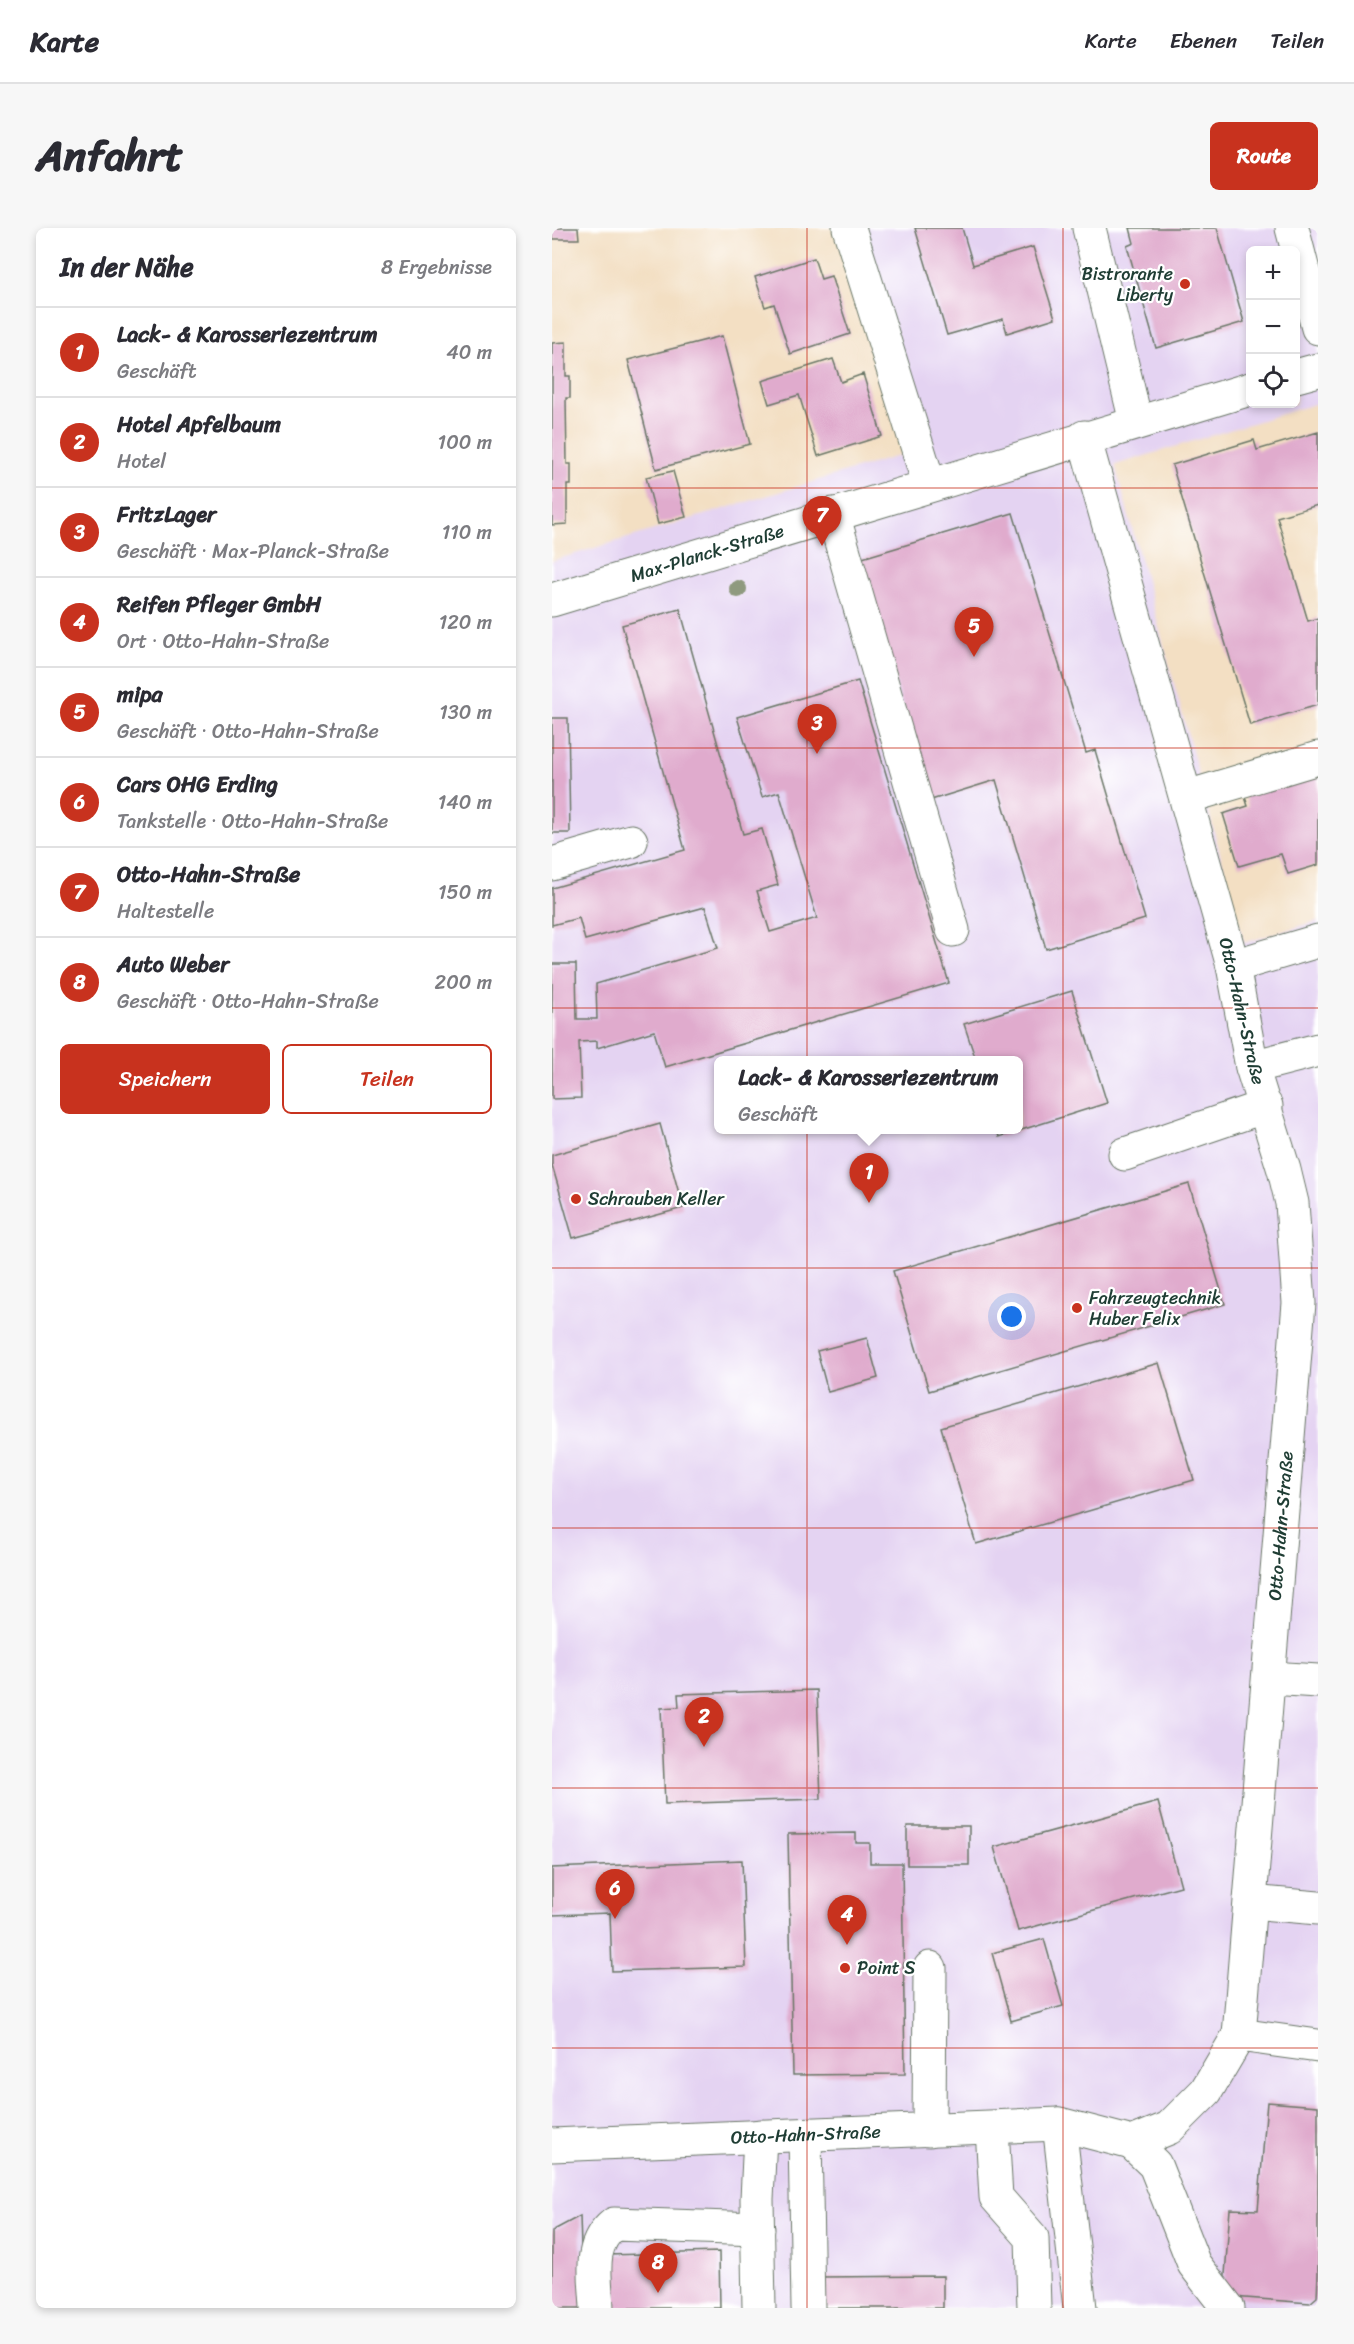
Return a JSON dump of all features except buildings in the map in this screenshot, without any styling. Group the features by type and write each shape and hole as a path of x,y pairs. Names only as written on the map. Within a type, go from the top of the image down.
{"street":[{"path":"849,228 929,484"},
{"path":"1089,228 1136,422"},
{"path":"1292,228 1318,328"},
{"path":"1300,375 1318,370"},
{"name":"Max-Planck-Straße","path":"552,600 929,484 1246,390"},
{"name":"Otto-Hahn-Straße","path":"552,2145 992,2129 1059,2124 1132,2143 1169,2128 1206,2091 1239,2036 1299,1303 1292,1203 1266,1106 1252,1067 1233,966 1084,438"},
{"path":"833,514 953,930"},
{"path":"1187,797 1318,758"},
{"path":"552,864 631,841"},
{"path":"1233,966 1318,940"},
{"path":"1252,1067 1318,1050"},
{"path":"1125,1154 1266,1106"},
{"path":"1270,1678 1318,1681"},
{"path":"1251,1902 1318,1908"},
{"path":"929,2130 930,1968"},
{"path":"1239,2036 1318,2046"},
{"path":"1059,2124 1080,2308"},
{"path":"992,2129 996,2197 1032,2238 1034,2308"},
{"path":"805,2134 808,2308"},
{"path":"759,2308 760,2136"},
{"path":"1132,2143 1155,2165 1194,2264 1228,2308"},
{"path":"597,2308 595,2254 601,2234 614,2224 758,2229"}],"shaded area":[{"path":"861,228 1318,228 1318,403 1115,465 1244,943 1318,921 1318,2308 552,2308 552,561 928,447"}],"place":[{"name":"Bistrorante Liberty","path":"1185,284"},
{"name":"Otto-Hahn-Straße","path":"822,546"},
{"name":"mipa","path":"974,657"},
{"name":"FritzLager","path":"817,754"},
{"name":"Schrauben Keller","path":"576,1199"},
{"name":"Lack- & Karosseriezentrum","path":"869,1203"},
{"name":"Fahrzeugtechnik Huber Felix","path":"1077,1308"},
{"name":"Hotel Apfelbaum","path":"704,1747"},
{"name":"Cars OHG Erding","path":"615,1919"},
{"name":"Reifen Pfleger GmbH","path":"847,1945"},
{"name":"Point S","path":"845,1968"},
{"name":"Auto Weber","path":"658,2293"}]}
